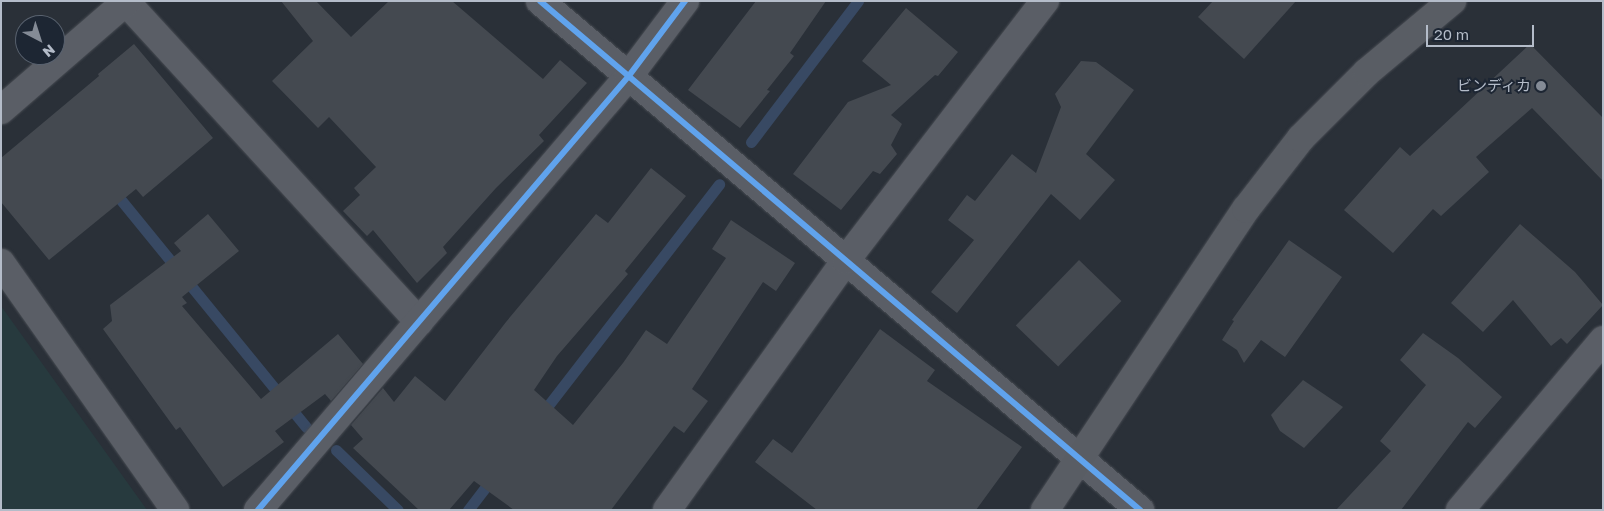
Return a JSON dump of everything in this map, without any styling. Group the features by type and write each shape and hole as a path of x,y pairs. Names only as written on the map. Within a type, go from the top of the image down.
{"street":[{"path":"540,1 1140,510"},
{"path":"258,510 628,77 685,1"},
{"path":"667,510 846,260 1045,1"},
{"path":"1045,510 1246,209 1301,138 1367,72 1452,1"},
{"path":"1,110 126,2 419,322"},
{"path":"1,263 175,510"},
{"path":"1460,510 1603,340"}],"green space":[{"path":"1,306 147,510 1,510"}],"building":[{"path":"281,1 316,1 351,37 389,1 452,1 543,79 560,60 587,83 539,135 544,141 496,188 443,247 447,253 417,283 373,230 367,236 343,211 360,195 354,188 376,167 329,117 318,128 272,81 313,41"},
{"path":"756,1 826,1 790,53 794,56 767,90 770,91 740,128 688,90"},
{"path":"1213,1 1296,1 1244,59 1198,17"},
{"path":"906,8 958,52 938,76 935,75 891,115 902,124 891,145 897,154 880,174 873,171 841,210 793,174 848,102 891,85 862,61"},
{"path":"134,44 213,138 143,197 136,189 49,260 1,202 1,158 99,76 98,74"},
{"path":"1530,44 1603,118 1603,181 1532,108 1476,157 1489,172 1441,216 1433,209 1393,253 1344,210 1400,147 1410,156"},
{"path":"1081,61 1096,62 1134,90 1086,154 1115,180 1080,220 1051,194 957,313 931,292 974,240 948,220 967,195 975,201 1012,154 1036,173 1061,107 1055,94"},
{"path":"651,168 686,196 625,271 628,274 557,356 534,390 573,425 623,363 646,330 667,344 726,258 712,249 731,220 795,263 776,291 763,282 692,389 708,401 684,433 674,426 611,510 514,510 474,481 449,510 419,510 353,448 363,439 351,425 383,388 394,402 415,376 445,401 506,322 596,214 608,223"},
{"path":"208,214 239,251 182,297 187,303 182,306 261,399 338,334 363,364 331,401 325,394 275,431 284,442 223,487 180,427 176,430 103,329 112,321 110,305 181,251 174,243"},
{"path":"1520,224 1575,272 1603,305 1567,344 1561,338 1551,346 1513,300 1483,332 1451,303"},
{"path":"1289,240 1342,277 1285,357 1261,340 1244,363 1237,350 1222,340 1234,321 1232,320"},
{"path":"1079,260 1121,301 1058,366 1016,325"},
{"path":"880,329 935,370 927,381 1022,447 976,510 817,510 755,462 773,439 792,453"},
{"path":"1423,333 1458,358 1502,397 1475,428 1468,422 1401,510 1336,510 1391,451 1380,441 1426,385 1400,360"},
{"path":"1303,380 1343,407 1304,448 1280,431 1271,415"}],"waterway":[{"path":"751,142 858,1"},
{"path":"540,416 719,184"},
{"path":"112,189 306,427"},
{"path":"336,450 398,510"},
{"path":"468,510 494,476"}],"cycle path":[{"path":"540,1 1140,510"},
{"path":"258,510 628,77 685,1"}],"place":[{"name":"ビンディカ","path":"1541,86"}]}
